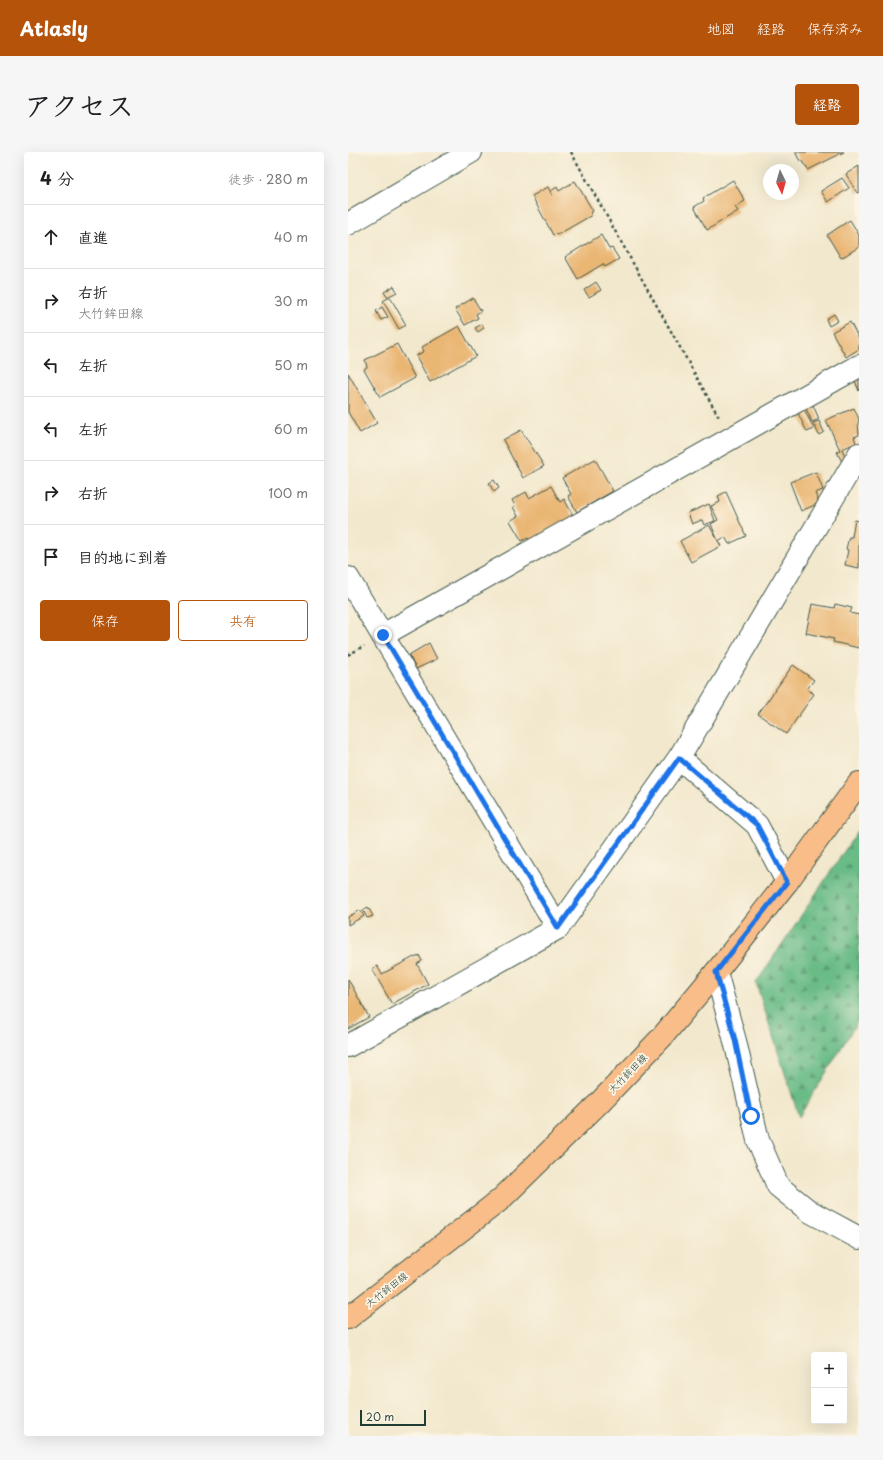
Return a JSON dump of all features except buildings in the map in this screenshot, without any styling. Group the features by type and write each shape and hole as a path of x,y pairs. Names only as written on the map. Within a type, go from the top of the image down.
{"main road":[{"name":"大竹鉾田線","path":"348,1318 500,1200 554,1148 662,1037 716,972 787,882 859,783"}],"street":[{"path":"348,224 471,152"},
{"path":"383,635 859,366"},
{"path":"348,1046 558,928 679,758 859,454"},
{"path":"348,578 558,928"},
{"path":"679,758 757,825 787,882"},
{"path":"716,972 735,1040 758,1140 778,1186 809,1211 859,1238"}],"path":[{"path":"571,152 731,438"}],"green space":[{"path":"859,829 859,1019 799,1117 756,983"}],"route":[{"path":"383,635 558,928 679,758 757,825 787,882 716,972 735,1040 751,1116"}]}
